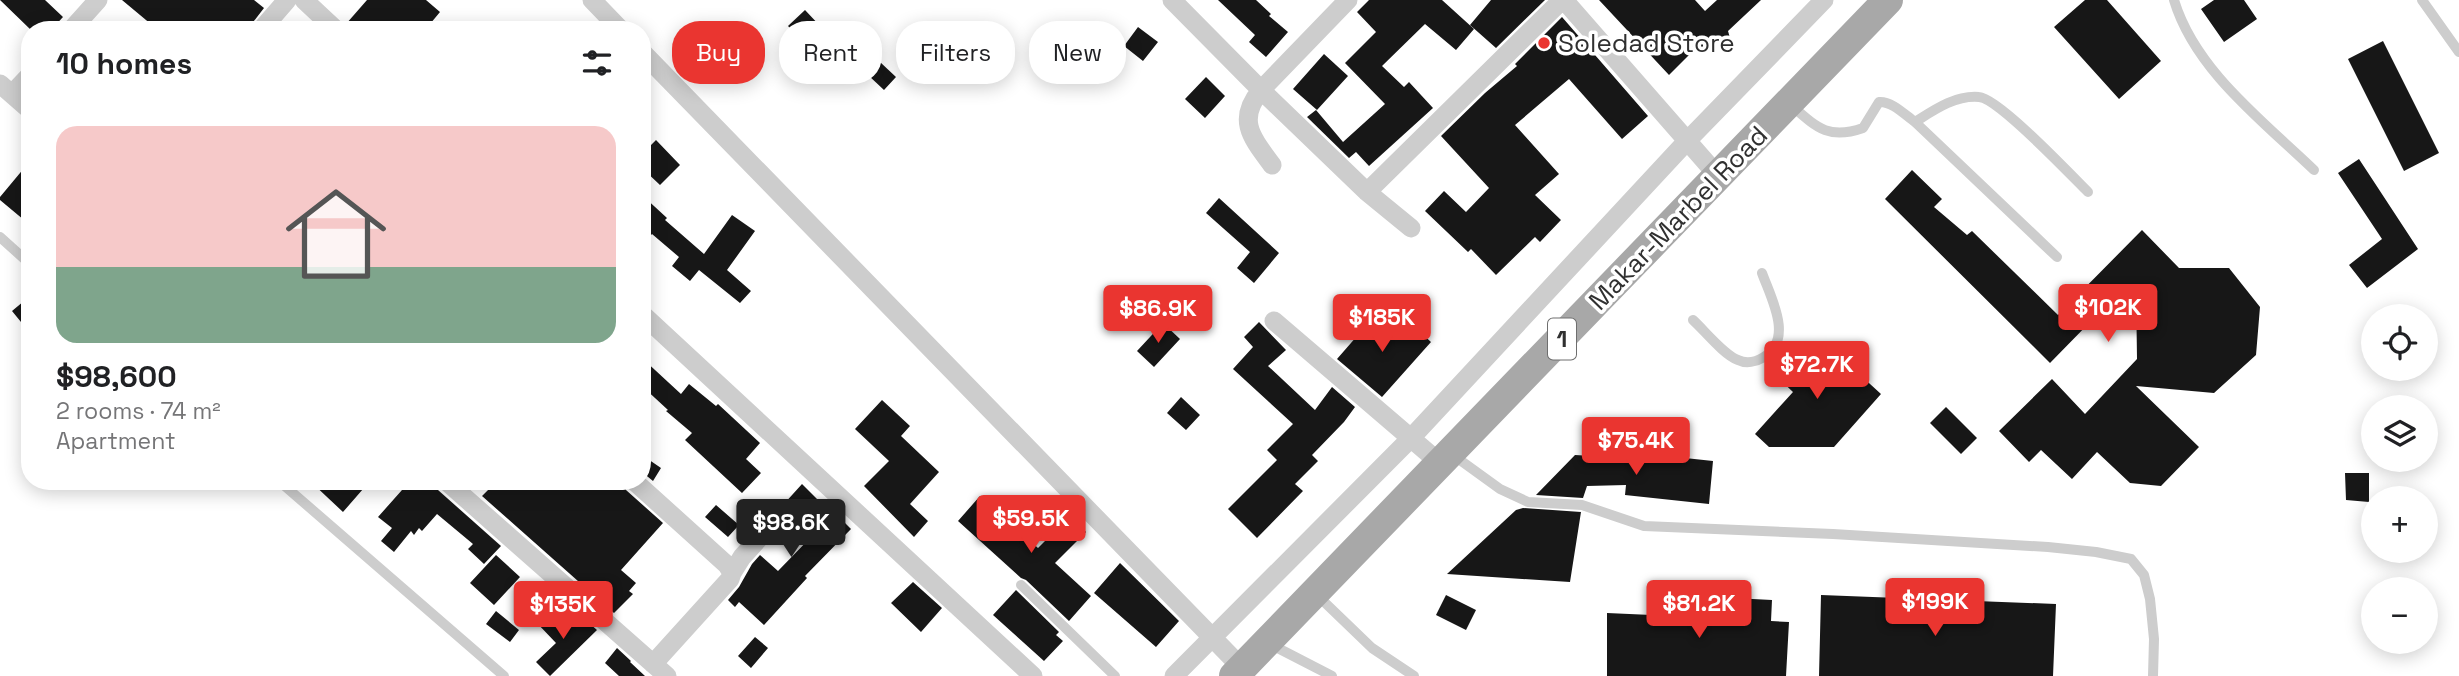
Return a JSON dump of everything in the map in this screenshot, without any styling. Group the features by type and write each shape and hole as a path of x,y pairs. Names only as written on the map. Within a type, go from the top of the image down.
{"main road":[{"name":"Makar-Marbel Road","path":"1238,672 1888,0"}],"street":[{"path":"79,21 99,0"},
{"path":"269,21 287,0"},
{"path":"304,0 326,21"},
{"path":"592,0 612,21"},
{"path":"1172,0 1367,192 1411,228"},
{"path":"1272,165 1253,139 1248,124 1247,111 1252,100 1348,0"},
{"path":"1367,192 1563,0 1718,176"},
{"path":"1174,676 1411,439 1688,141 1824,0"},
{"path":"651,61 1213,638 1238,672"},
{"path":"6,89 21,102"},
{"path":"1274,321 1411,439 1446,458"},
{"path":"651,322 1033,676"},
{"path":"456,490 660,670 730,579 742,557 772,524"},
{"path":"644,490 727,565 732,573"}],"lane":[{"path":"2174,0 2190,38 2214,73 2314,170"},
{"path":"2421,0 2459,52"},
{"path":"1915,122 1942,105 1959,99 1975,96 1987,98 2039,143 2088,192"},
{"path":"1788,104 1811,124 1839,135 1863,128 1879,102 1884,101 1915,122 2056,257"},
{"path":"0,237 21,256"},
{"path":"1693,320 1735,360 1752,362 1767,356 1777,344 1779,328 1762,273"},
{"path":"1446,458 1528,502 1581,505 1644,526 2048,547 2131,559 2144,575 2150,599 2154,639 2153,676"},
{"path":"289,490 504,676"},
{"path":"1021,586 1115,676"},
{"path":"1315,593 1372,648 1414,676"},
{"path":"1266,643 1332,676"}],"building":[{"path":"0,0 45,0 63,17 59,21 22,21"},
{"path":"122,0 254,0 264,8 254,21 147,21"},
{"path":"367,0 426,0 440,12 432,21 349,21"},
{"path":"1218,0 1256,0 1271,14 1269,16 1288,32 1266,57 1249,42 1255,35"},
{"path":"1369,0 1442,0 1474,29 1456,50 1425,24 1382,66 1404,87 1409,82 1433,108 1369,166 1356,152 1349,158 1307,117 1316,110 1343,142 1385,104 1345,63 1376,32 1357,12"},
{"path":"1491,0 1545,0 1496,48 1470,25"},
{"path":"1599,0 1695,0 1705,11 1717,0 1761,0 1728,31 1730,38 1690,54 1669,75"},
{"path":"2085,0 2107,0 2161,61 2119,99 2054,27"},
{"path":"2214,0 2244,0 2257,19 2224,42 2201,9"},
{"path":"805,10 815,21 793,21"},
{"path":"1562,17 1648,116 1622,139 1569,79 1515,125 1559,174 1535,195 1561,220 1540,242 1535,237 1496,275 1471,249 1468,252 1425,211 1444,191 1466,212 1489,188 1441,136 1517,66 1515,64"},
{"path":"1138,27 1158,42 1143,61 1126,48 1126,43"},
{"path":"2383,41 2439,153 2404,171 2348,59"},
{"path":"1324,54 1348,76 1317,110 1293,89"},
{"path":"882,64 896,77 884,90 878,84 882,84"},
{"path":"1206,77 1225,96 1205,118 1185,99"},
{"path":"656,140 680,165 660,185 651,176 651,145"},
{"path":"2359,159 2418,249 2367,288 2349,265 2382,239 2338,173"},
{"path":"1912,170 1942,199 1934,207 1967,235 1972,231 2058,315 2142,230 2179,268 2229,268 2260,307 2256,355 2214,393 2136,386 2199,447 2161,486 2130,483 2097,452 2072,479 2041,450 2029,462 1999,431 2052,379 2085,414 2137,359 2136,288 2101,322 2095,317 2050,363 1885,199"},
{"path":"21,172 21,218 0,200"},
{"path":"1219,198 1279,253 1254,283 1237,268 1250,252 1206,213"},
{"path":"651,203 667,218 665,220 704,254 732,215 755,231 727,270 751,291 740,303 699,270 690,281 672,266 679,257 652,234"},
{"path":"21,304 21,322 12,311"},
{"path":"1378,312 1409,340 1418,330 1431,342 1382,397 1337,359"},
{"path":"1259,322 1286,350 1268,366 1315,410 1332,387 1355,407 1312,455 1318,461 1295,484 1303,491 1257,538 1228,509 1277,460 1267,450 1293,424 1233,369 1253,347 1244,337"},
{"path":"1163,323 1180,339 1154,367 1137,351"},
{"path":"1803,344 1836,353 1881,394 1834,447 1769,447 1755,434 1793,392 1775,375"},
{"path":"651,366 681,394 689,384 716,406 718,404 760,443 746,459 761,473 742,493 685,440 692,433 666,411 668,410 651,394"},
{"path":"1181,397 1200,415 1186,430 1167,413"},
{"path":"882,400 910,426 901,436 939,472 910,504 928,521 914,537 864,486 889,461 855,429"},
{"path":"1946,407 1977,438 1961,454 1930,423"},
{"path":"1629,452 1713,461 1709,504 1625,495 1626,485 1587,486 1583,498 1536,495 1575,455 1628,458"},
{"path":"651,461 661,468 653,481 651,479"},
{"path":"2345,473 2369,473 2369,486 2361,486 2361,501 2346,500"},
{"path":"802,484 851,529 805,576 807,578 764,625 739,602 735,607 728,600 760,555 778,571 813,535 783,505"},
{"path":"320,490 362,490 343,512"},
{"path":"402,490 438,490 501,546 484,564 468,549 473,544 437,514 422,531 419,528 414,535 411,531 394,552 381,541 392,528 378,517"},
{"path":"488,490 626,490 663,523 621,570 636,583 629,591 633,594 614,613 482,496"},
{"path":"980,496 1038,548 1070,516 1086,532 1055,563 1091,596 1069,621 958,521"},
{"path":"716,505 739,525 728,537 705,517"},
{"path":"1523,508 1581,512 1570,582 1447,574 1516,510"},
{"path":"496,555 520,577 494,605 470,583"},
{"path":"1120,563 1179,621 1156,647 1094,593"},
{"path":"913,582 942,608 921,632 891,603"},
{"path":"1016,590 1059,632 1056,635 1063,641 1044,661 993,615"},
{"path":"1446,595 1476,610 1466,630 1436,615"},
{"path":"1675,595 1772,600 1771,621 1789,622 1786,676 1607,676 1607,613 1674,616"},
{"path":"1821,595 2056,604 2053,676 1819,676"},
{"path":"496,611 519,630 510,642 486,624"},
{"path":"547,611 566,632 582,617 597,630 550,676 536,662 556,643 536,622"},
{"path":"755,637 768,648 751,668 738,656"},
{"path":"617,648 645,676 619,676 605,663"}],"place":[{"name":"Soledad Store","path":"1544,43"}]}
